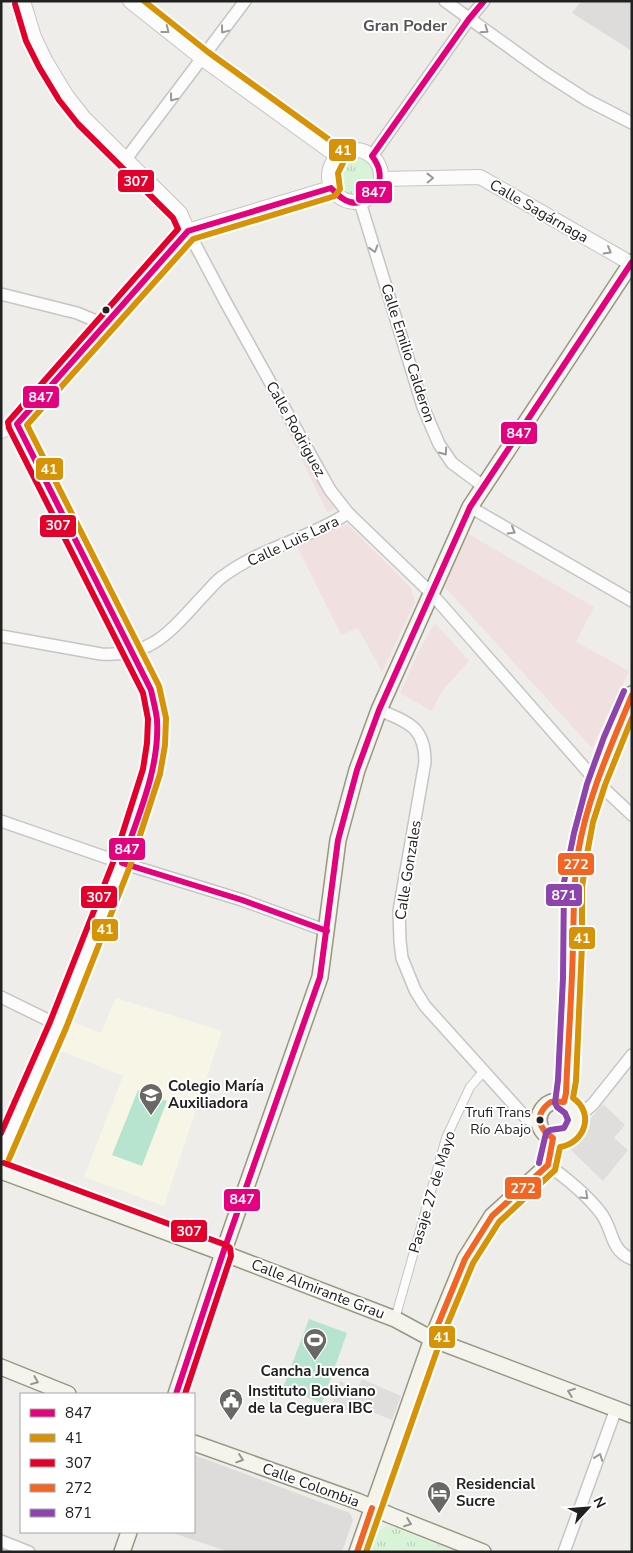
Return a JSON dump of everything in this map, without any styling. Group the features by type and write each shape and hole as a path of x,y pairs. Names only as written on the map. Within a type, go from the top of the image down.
{"main road":[{"path":"176,1393 223,1253 320,977 338,840 357,770 378,710 470,507 632,263"},
{"path":"564,1102 567,1081 573,945 573,886 585,820 632,694"},
{"path":"551,1102 564,1102 573,1108 577,1118 573,1132 567,1137 560,1139 552,1138 544,1133 539,1124 541,1111 551,1102"},
{"path":"357,1552 432,1339 465,1260 492,1216 548,1164 552,1138"},
{"name":"Calle Almirante Grau","path":"1,1171 223,1253 394,1319 432,1339 632,1415"},
{"path":"1,1367 66,1393"},
{"name":"Calle Colombia","path":"195,1443 358,1501 483,1552"},
{"path":"122,1552 129,1533"}],"street":[{"name":"Calle Rodriguez","path":"23,1 34,37 46,62 56,80 84,118 180,214 225,301 330,490 348,513 431,593 598,782 632,815"},
{"path":"130,1 203,59 337,156"},
{"path":"126,159 245,1"},
{"path":"445,1 545,73 587,100 632,123"},
{"path":"372,156 469,19 484,1"},
{"path":"351,150 366,152 372,156 378,163 381,171 381,179 374,194 360,202 351,203 336,195 331,188 329,171 337,156 351,150"},
{"name":"Calle Sagárnaga","path":"381,179 480,177 632,263"},
{"path":"1,431 17,424 188,231 331,188"},
{"name":"Calle Emilio Calderon","path":"360,202 422,407 438,444 452,463 483,486"},
{"path":"1,294 77,313 106,325"},
{"path":"1,1155 58,1025 122,863 152,771 157,718 150,690 17,424"},
{"path":"470,507 632,601"},
{"name":"Calle Luis Lara","path":"1,636 102,654 132,653 156,642 170,631 221,577 262,553 330,525 348,513"},
{"name":"Calle Gonzales","path":"378,710 408,723 418,731 425,748 423,771 400,911 402,958 415,990 425,1006 526,1118 539,1124"},
{"path":"1,821 327,930"},
{"path":"1,997 58,1025"},
{"path":"577,1118 593,1104 632,1056"},
{"name":"Pasaje 27 de Mayo","path":"394,1319 446,1138 470,1087 484,1071"},
{"path":"548,1164 590,1200 606,1221 615,1246 621,1253 632,1259"},
{"path":"564,1552 616,1409"},
{"path":"1,1541 29,1552"}],"shaded area":[{"path":"581,1 632,1 632,51 572,13"},
{"path":"193,239 217,270 255,341 329,499 336,509 327,512 246,345 203,268 185,247"},
{"path":"347,524 411,588 415,602 382,672 358,628 341,635 297,546"},
{"path":"467,533 594,607 576,642 629,671 592,748 442,584"},
{"path":"435,623 469,661 442,691 432,711 400,693 419,651"},
{"name":"Colegio María Auxiliadora","path":"116,998 222,1031 164,1206 84,1177 123,1076 59,1050 70,1021 101,1033"},
{"path":"603,1104 625,1125 614,1138 628,1150 603,1181 567,1146"},
{"path":"362,1379 401,1396 392,1420 355,1405 351,1412 332,1403 340,1381 357,1389"},
{"path":"195,1455 350,1513 353,1520 342,1552 229,1552 173,1533 195,1533"}],"green space":[{"path":"355,157 368,163 374,176 368,189 355,195 342,189 336,176 342,163"},
{"path":"138,1090 167,1101 142,1166 112,1155"},
{"name":"Cancha Juvenca","path":"309,1319 347,1333 322,1403 283,1388"},
{"path":"391,1526 456,1552 367,1552 375,1534 381,1529"}],"transit line":[{"name":"41","path":"9,1159 66,1028 130,866 160,774 165,745 166,718 159,686 27,425 193,239 335,196 340,189 338,173 346,157 342,149 208,52 144,1"},
{"name":"847","path":"327,931 242,900 122,863 146,793 155,757 157,720 151,690 17,424 188,231 331,188 342,198 350,202 357,203 369,199 377,189 380,176 378,166 372,156 469,19 484,1"},
{"name":"307","path":"1,1133 50,1022 114,860 143,769 148,719 143,693 9,428 8,422 178,229 173,218 78,124 59,100 26,41 15,4"},
{"name":"847","path":"176,1393 223,1253 320,977 338,840 357,770 379,710 470,507 632,262"},
{"name":"871","path":"539,1163 546,1133 550,1130 564,1128 568,1120 565,1113 555,1103 558,1080 563,978 564,882 587,784 604,737 624,691"},
{"name":"272","path":"432,1339 465,1259 492,1216 548,1165 553,1138 543,1128 540,1116 550,1102 564,1102 566,1093 572,981 574,887 578,853 587,812 608,753 632,695"},
{"name":"41","path":"366,1552 440,1342 473,1263 499,1222 555,1170 560,1147 576,1140 584,1127 584,1111 573,1098 576,1081 582,945 582,887 593,822 605,785 632,718"},
{"name":"307","path":"4,1163 230,1248 231,1256 185,1393"},
{"name":"272","path":"357,1552 372,1508"}],"place":[{"name":"Colegio María Auxiliadora","path":"151,1116"},
{"name":"Trufi Trans Río Abajo","path":"540,1120"},
{"name":"Cancha Juvenca","path":"315,1361"},
{"name":"Instituto Boliviano de la Ceguera IBC","path":"231,1421"},
{"name":"Residencial Sucre","path":"439,1514"}],"district":[{"name":"Gran Poder","path":"405,25"}]}
